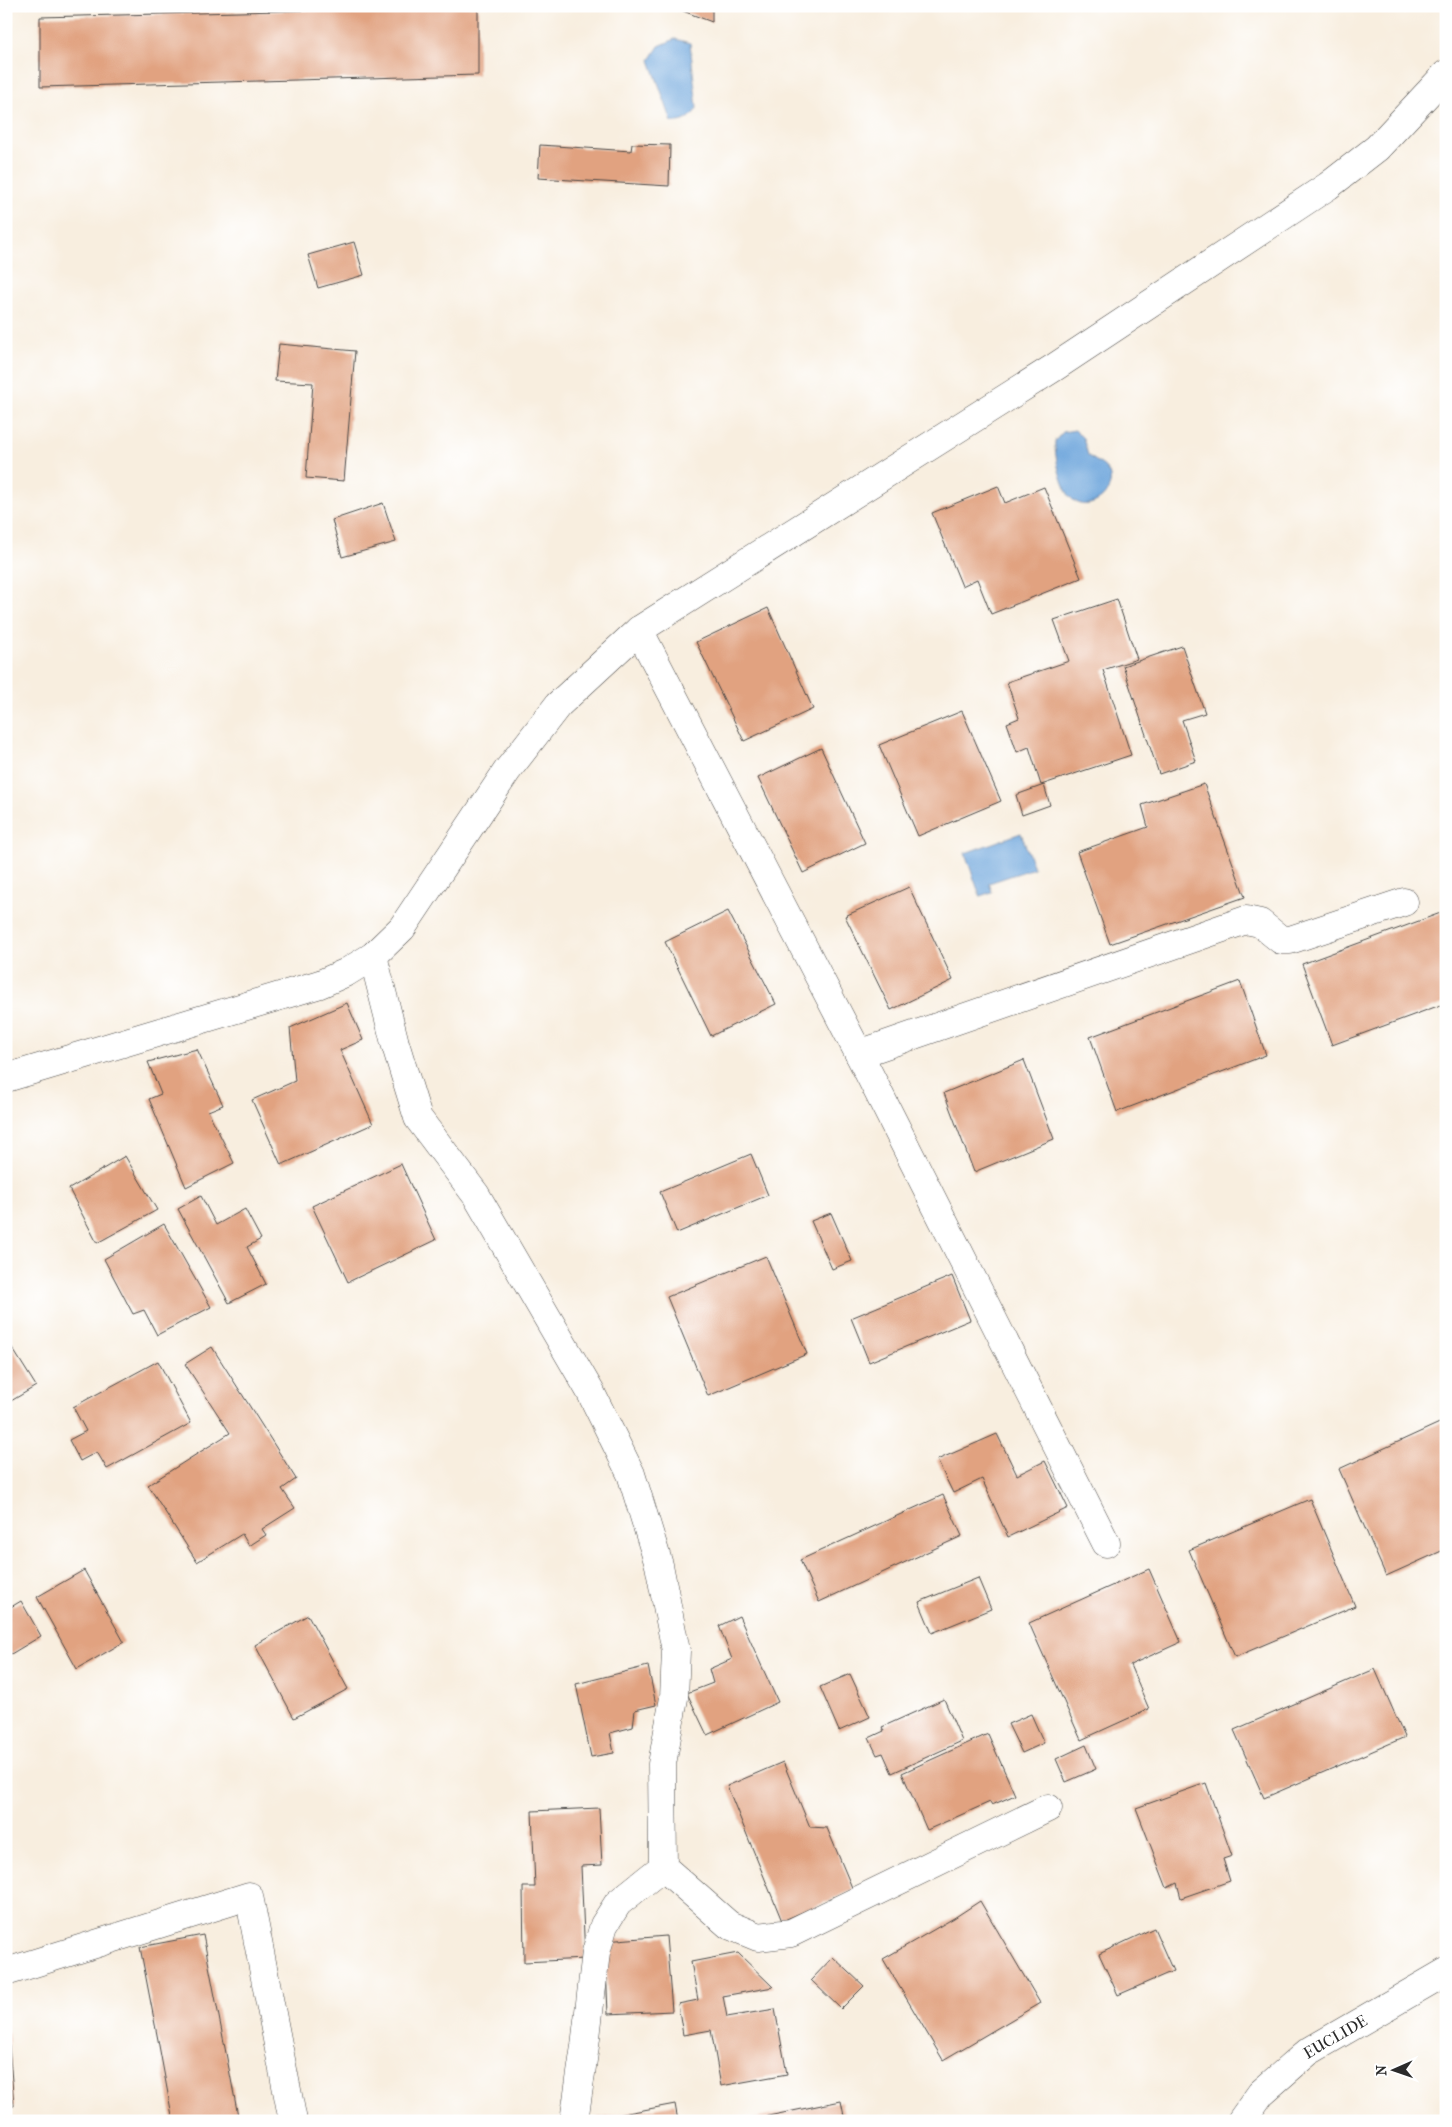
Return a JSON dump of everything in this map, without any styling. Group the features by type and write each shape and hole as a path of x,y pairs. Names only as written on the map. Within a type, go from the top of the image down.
{"street":[{"path":"6,1078 320,984 347,972 373,956 402,928 507,772 558,705 639,630 721,576 1055,367 1328,186 1378,148 1446,74"},
{"path":"639,630 858,1054 1106,1543"},
{"path":"858,1054 1246,920 1260,923 1281,940 1290,940 1404,902"},
{"path":"373,956 395,1043 418,1118 476,1195 590,1392 631,1474 659,1565 676,1651 674,1698 662,1764 663,1867 730,1925 758,1937 791,1933 1048,1808"},
{"path":"574,2121 596,1952 604,1925 618,1903 663,1867"},
{"path":"6,1972 249,1896 293,2121"},
{"name":"EUCLIDE","path":"1241,2121 1261,2093 1308,2052 1446,1972"}],"water":[{"path":"675,39 690,43 697,108 692,115 681,122 672,122 650,60 659,46"},
{"path":"1075,430 1083,438 1088,455 1105,467 1109,473 1109,487 1106,494 1094,503 1080,504 1073,500 1062,481 1055,441 1063,432"},
{"path":"1021,833 1034,868 989,883 992,892 980,896 965,853"}],"building":[{"path":"478,6 478,75 40,87 40,17"},
{"path":"683,6 712,6 712,22 683,11"},
{"path":"632,144 670,145 669,186 538,178 540,145 631,151"},
{"path":"354,242 364,275 318,288 308,255"},
{"path":"279,344 355,351 344,481 306,478 313,383 275,381"},
{"path":"998,486 1005,503 1044,487 1081,578 991,614 977,579 962,586 932,513"},
{"path":"383,503 396,542 342,557 332,520"},
{"path":"1117,599 1137,659 1103,670 1131,755 1041,785 1029,747 1017,752 1007,723 1019,718 1007,682 1069,661 1054,620"},
{"path":"768,608 813,709 744,741 696,642"},
{"path":"1182,646 1205,713 1182,720 1196,761 1159,774 1123,666"},
{"path":"962,711 1001,801 918,836 879,745"},
{"path":"821,748 865,843 803,873 758,778"},
{"path":"1204,784 1245,897 1110,944 1077,852 1148,827 1142,805"},
{"path":"1044,785 1050,805 1022,815 1016,795"},
{"path":"909,887 953,980 891,1010 845,916"},
{"path":"728,911 776,1004 711,1036 665,942"},
{"path":"1446,911 1446,1003 1332,1045 1302,964"},
{"path":"1240,981 1266,1055 1117,1112 1090,1037"},
{"path":"347,1003 363,1040 340,1050 373,1124 281,1165 252,1100 295,1081 290,1028"},
{"path":"197,1049 223,1105 208,1111 234,1163 186,1187 149,1099 161,1094 148,1062"},
{"path":"1024,1060 1054,1139 974,1172 944,1093"},
{"path":"751,1154 768,1195 677,1233 660,1192"},
{"path":"125,1156 157,1210 97,1243 69,1189"},
{"path":"401,1164 436,1240 348,1282 312,1206"},
{"path":"201,1196 216,1225 245,1209 261,1239 247,1247 266,1284 229,1303 178,1209"},
{"path":"831,1213 852,1261 832,1269 811,1221"},
{"path":"164,1224 211,1307 157,1335 144,1310 133,1314 104,1259"},
{"path":"766,1256 807,1354 708,1396 667,1297"},
{"path":"952,1276 970,1320 869,1362 851,1318"},
{"path":"6,1338 36,1386 6,1404"},
{"path":"212,1347 296,1479 282,1489 295,1508 262,1529 266,1535 249,1546 242,1534 197,1562 148,1485 230,1433 185,1364"},
{"path":"158,1361 191,1423 107,1469 97,1452 80,1461 69,1440 86,1431 73,1407"},
{"path":"1446,1420 1446,1549 1386,1576 1339,1469"},
{"path":"997,1434 1017,1475 1045,1461 1068,1508 1008,1537 982,1479 953,1493 937,1460"},
{"path":"943,1495 962,1536 819,1602 800,1560"},
{"path":"1310,1499 1355,1606 1235,1657 1189,1550"},
{"path":"1149,1569 1181,1642 1130,1665 1149,1709 1081,1740 1029,1623"},
{"path":"84,1570 124,1642 77,1669 37,1597"},
{"path":"978,1578 991,1609 932,1633 919,1602"},
{"path":"21,1601 41,1636 11,1654 6,1646 6,1610"},
{"path":"308,1615 348,1689 294,1718 255,1645"},
{"path":"739,1616 778,1702 707,1735 687,1693 713,1683 709,1669 732,1659 719,1626"},
{"path":"648,1666 656,1705 635,1710 633,1727 610,1733 614,1753 591,1757 576,1684"},
{"path":"1375,1669 1405,1737 1264,1798 1234,1730"},
{"path":"850,1674 870,1717 839,1731 820,1687"},
{"path":"944,1699 962,1741 892,1773 883,1753 877,1755 869,1738 884,1731 882,1727"},
{"path":"1031,1714 1044,1743 1022,1753 1008,1724"},
{"path":"988,1734 1015,1795 992,1805 990,1802 927,1830 902,1773"},
{"path":"1086,1745 1096,1769 1066,1782 1056,1759"},
{"path":"783,1762 810,1827 827,1828 853,1890 782,1921 727,1786"},
{"path":"1206,1783 1232,1856 1223,1859 1230,1881 1181,1898 1177,1883 1167,1888 1136,1808"},
{"path":"599,1808 602,1865 581,1866 585,1959 524,1962 523,1887 535,1887 532,1811"},
{"path":"980,1901 1040,2003 943,2060 883,1959"},
{"path":"1154,1928 1173,1971 1118,1995 1099,1954"},
{"path":"203,1935 239,2121 173,2121 140,1947"},
{"path":"666,1936 672,2011 608,2014 605,1941"},
{"path":"738,1953 773,1987 723,1996 727,2017 775,2009 787,2074 721,2086 711,2030 683,2035 678,2004 698,2000 691,1962"},
{"path":"833,1957 864,1986 841,2009 811,1980"},
{"path":"6,2033 8,2033 14,2106 6,2107"},
{"path":"841,2101 845,2121 749,2121 749,2120"},
{"path":"675,2104 678,2121 597,2121 596,2119"}]}
